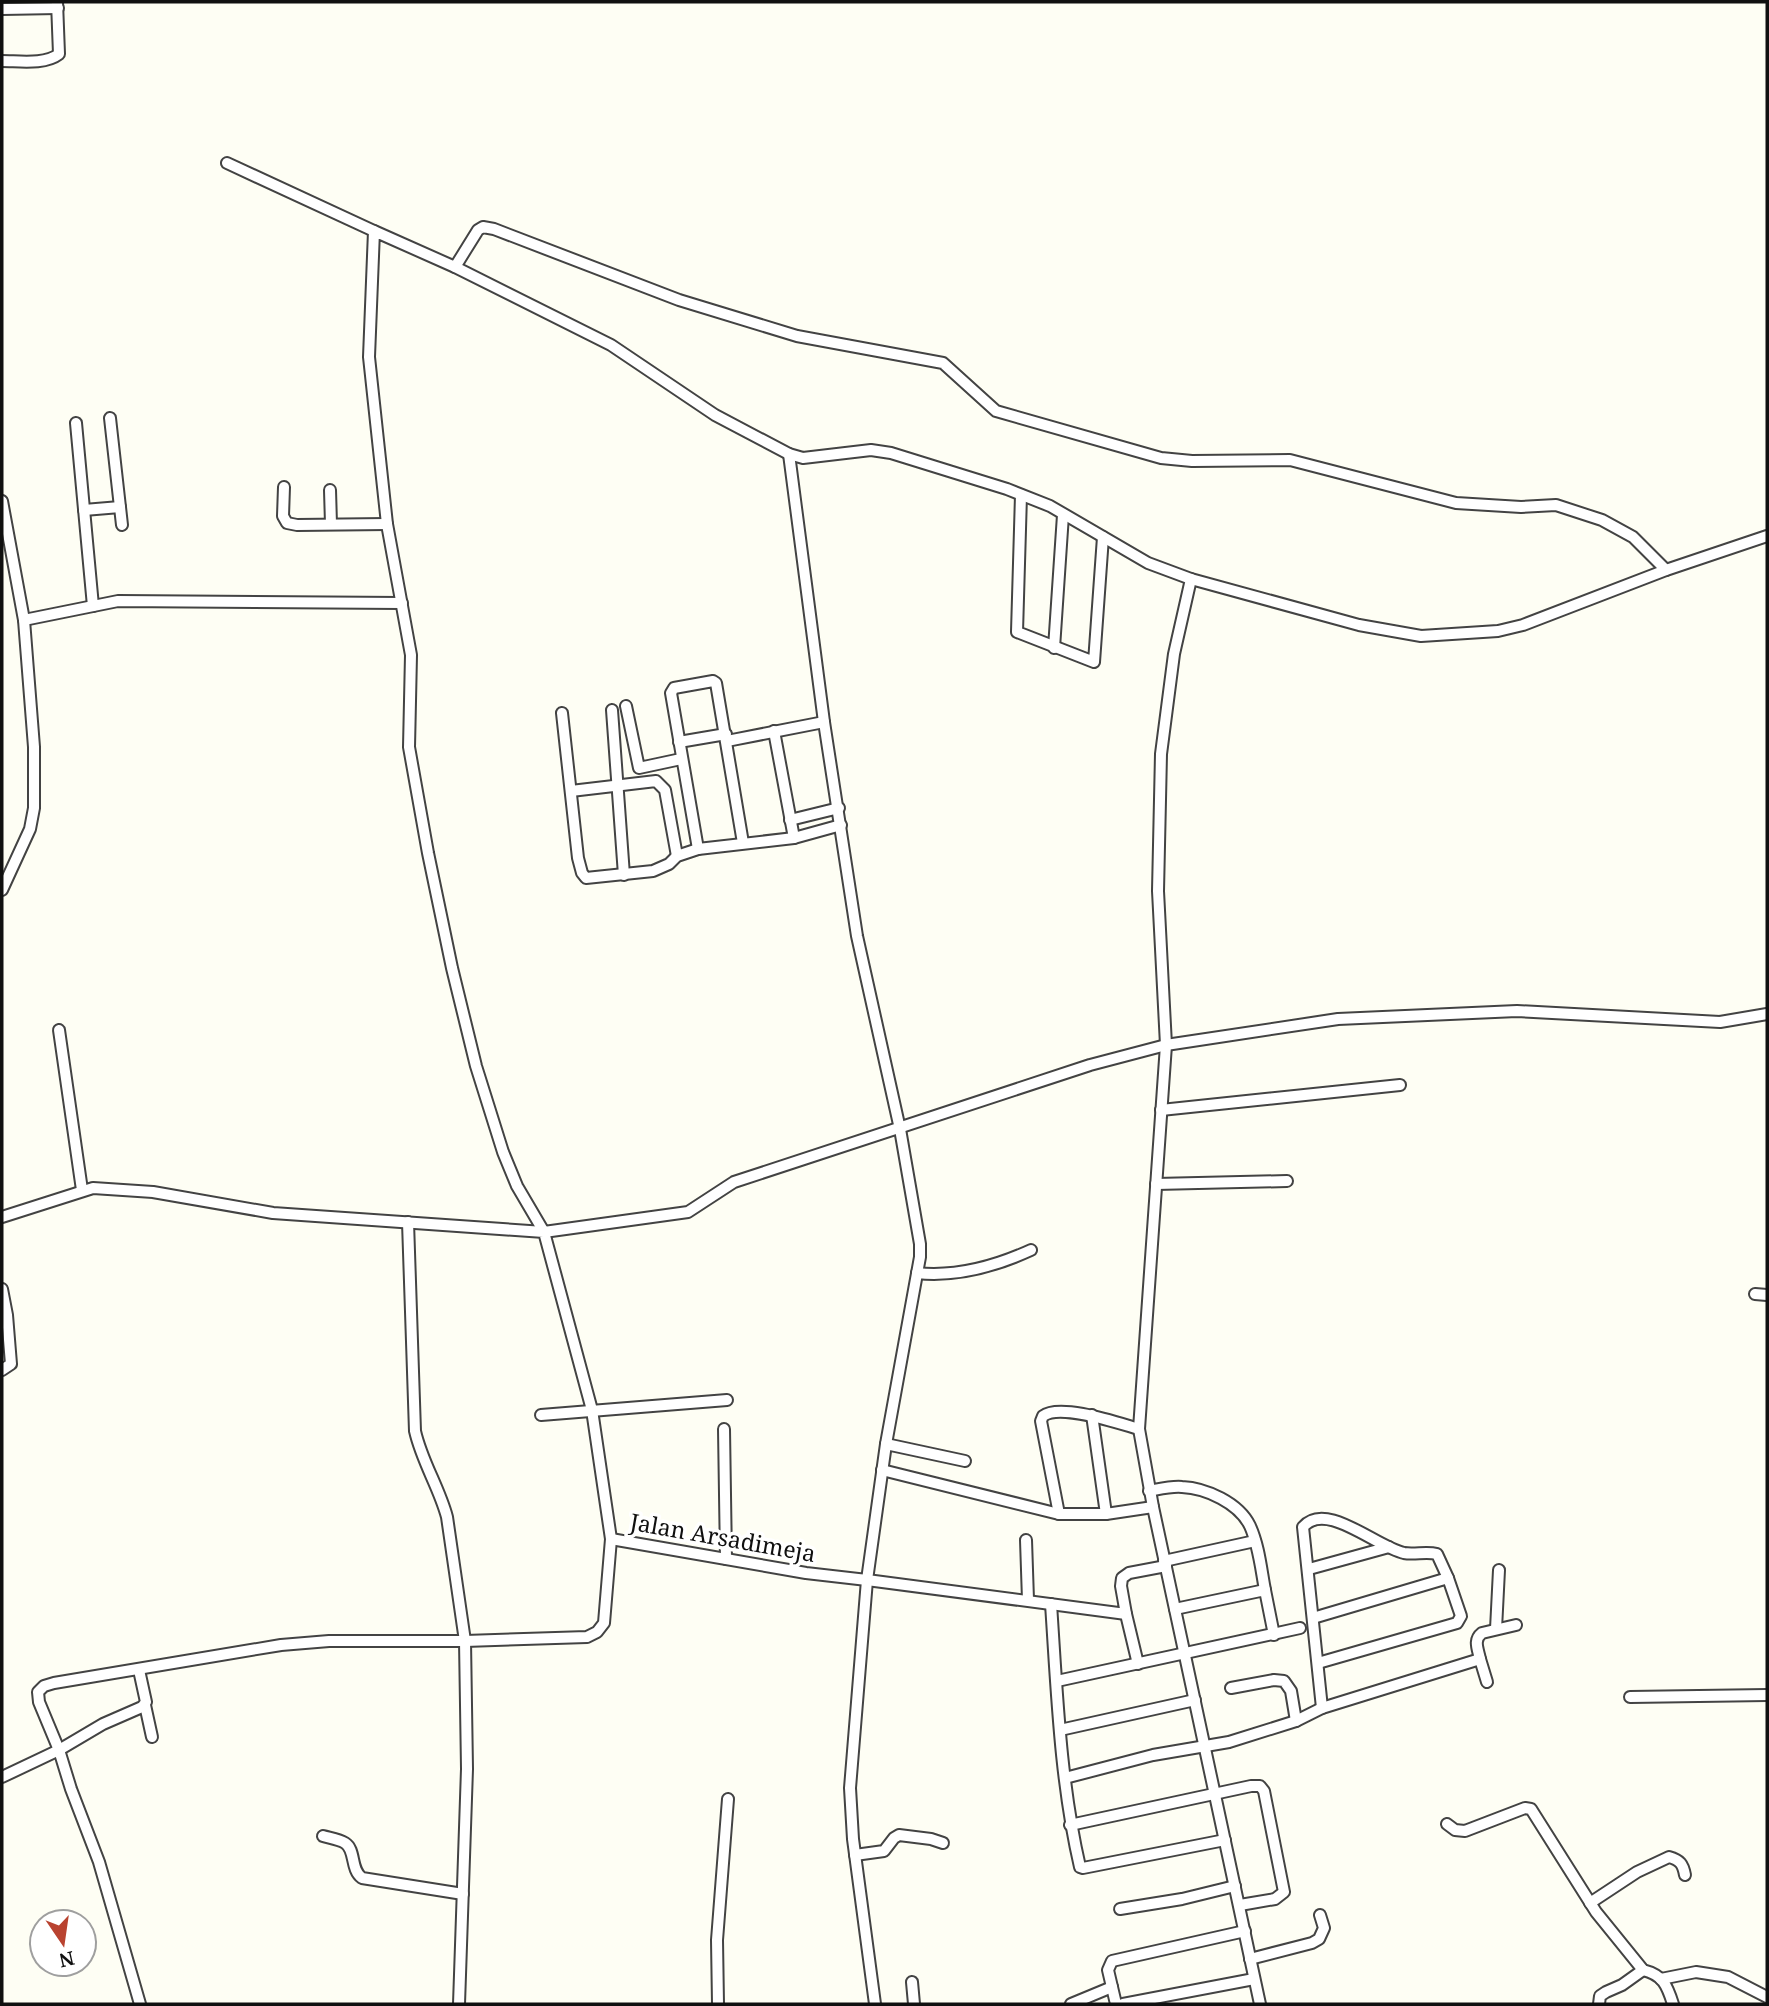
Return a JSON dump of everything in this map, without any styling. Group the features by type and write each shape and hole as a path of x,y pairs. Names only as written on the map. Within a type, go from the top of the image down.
{"street":[{"path":"2,9 57,5 59,54 43,60 2,61"},
{"path":"227,163 455,267 611,345 715,415 789,454 803,458 871,450 891,453 1050,506 1148,563 1191,579 1359,625 1421,636 1498,631 1524,625 1665,570 1767,536"},
{"path":"455,267 478,230 483,227 494,229 679,300 797,336 943,363 996,411 1161,458 1192,461 1290,460 1456,503 1521,507 1556,505 1602,520 1633,537 1665,570"},
{"path":"373,231 369,358 387,524 411,655 409,747 428,853 476,1066 503,1152 517,1186 544,1232 592,1410 611,1539"},
{"path":"110,418 122,525"},
{"path":"76,423 93,606"},
{"path":"789,454 824,722 857,936 900,1129 920,1244 886,1444 867,1580 850,1788 855,1855 875,2004"},
{"path":"284,487 283,516 287,523 387,524"},
{"path":"330,490 331,524"},
{"path":"1021,495 1017,632 1094,662 1102,537"},
{"path":"2,501 24,620 34,747 34,808 30,829 2,890"},
{"path":"84,510 120,507"},
{"path":"1054,648 1063,515"},
{"path":"1191,579 1174,654 1161,754 1158,891 1166,1045 1139,1429 1149,1491 1260,2004"},
{"path":"24,620 118,601 402,603"},
{"path":"698,849 681,760 672,691 713,681 716,683 743,843"},
{"path":"626,706 639,768 681,760"},
{"path":"612,710 624,875"},
{"path":"562,713 578,858 584,877 624,875 661,869 677,856 698,849 794,838 841,825"},
{"path":"679,742 824,722"},
{"path":"774,731 794,838"},
{"path":"571,791 656,781 664,786 677,856"},
{"path":"790,820 839,808"},
{"path":"2,1217 93,1188 153,1192 273,1213 544,1232 688,1212 733,1182 1090,1065 1166,1045 1338,1019 1517,1010 1720,1022 1767,1014"},
{"path":"58,1030 82,1190"},
{"path":"1161,1110 1401,1085"},
{"path":"1156,1184 1287,1181"},
{"path":"408,1222 415,1431 420,1453 442,1499 447,1517 465,1642 467,1769 459,2004"},
{"path":"917,1273 942,1275 979,1268 1031,1250"},
{"path":"2,1289 11,1364 2,1370"},
{"path":"1755,1294 1767,1295"},
{"path":"541,1415 727,1399"},
{"path":"1059,1514 1041,1421 1047,1412 1092,1415 1139,1429"},
{"path":"1092,1415 1106,1514"},
{"path":"724,1429 726,1559"},
{"path":"886,1444 965,1461"},
{"path":"882,1470 1059,1514 1106,1514 1153,1507"},
{"path":"1149,1491 1185,1487 1207,1493 1235,1507 1244,1516 1255,1541 1274,1635"},
{"path":"1318,1663 1457,1623 1461,1616 1437,1554 1403,1553 1332,1519 1316,1518 1303,1527 1322,1708"},
{"name":"Jalan Arsadimeja","path":"59,1750 39,1702 38,1692 54,1683 281,1645 587,1637 597,1632 604,1623 611,1539 806,1573 1126,1614"},
{"path":"1026,1540 1028,1600"},
{"path":"1138,1664 1126,1614 1122,1578 1129,1573 1255,1541"},
{"path":"1309,1569 1389,1547"},
{"path":"1496,1629 1499,1570"},
{"path":"1313,1618 1448,1578"},
{"path":"1175,1609 1265,1590"},
{"path":"1051,1604 1070,1825 1080,1867 1225,1840"},
{"path":"1487,1682 1476,1642 1478,1637 1496,1629 1516,1625"},
{"path":"1057,1681 1300,1628"},
{"path":"1065,1778 1153,1755 1205,1747 1296,1721 1322,1708 1480,1659"},
{"path":"139,1670 152,1737"},
{"path":"1231,1688 1274,1680 1284,1681 1291,1690 1296,1721"},
{"path":"1630,1697 1767,1695"},
{"path":"1060,1731 1195,1700"},
{"path":"2,1777 145,1705"},
{"path":"59,1750 99,1862 140,2004"},
{"path":"1070,1825 1257,1785 1264,1791 1284,1892 1276,1899 1240,1905"},
{"path":"718,2004 717,1940 728,1799"},
{"path":"1447,1824 1455,1830 1465,1831 1525,1808 1531,1809 1590,1903 1643,1970 1655,1973 1661,1979 1673,2004"},
{"path":"855,1855 884,1851 899,1835 943,1843"},
{"path":"323,1836 345,1842 349,1846 357,1875 362,1878 463,1894"},
{"path":"1590,1903 1637,1872 1669,1857 1678,1859 1683,1864 1685,1875"},
{"path":"1120,1909 1182,1899 1235,1886"},
{"path":"1251,1959 1312,1943 1318,1939 1324,1928 1320,1915"},
{"path":"1116,2004 1108,1970 1112,1961 1245,1931"},
{"path":"1599,2004 1600,1996 1643,1970"},
{"path":"1661,1979 1696,1972 1728,1977 1767,1997"},
{"path":"1123,2004 1254,1979"},
{"path":"912,1983 914,2004"},
{"path":"1072,2004 1112,1987"}]}
